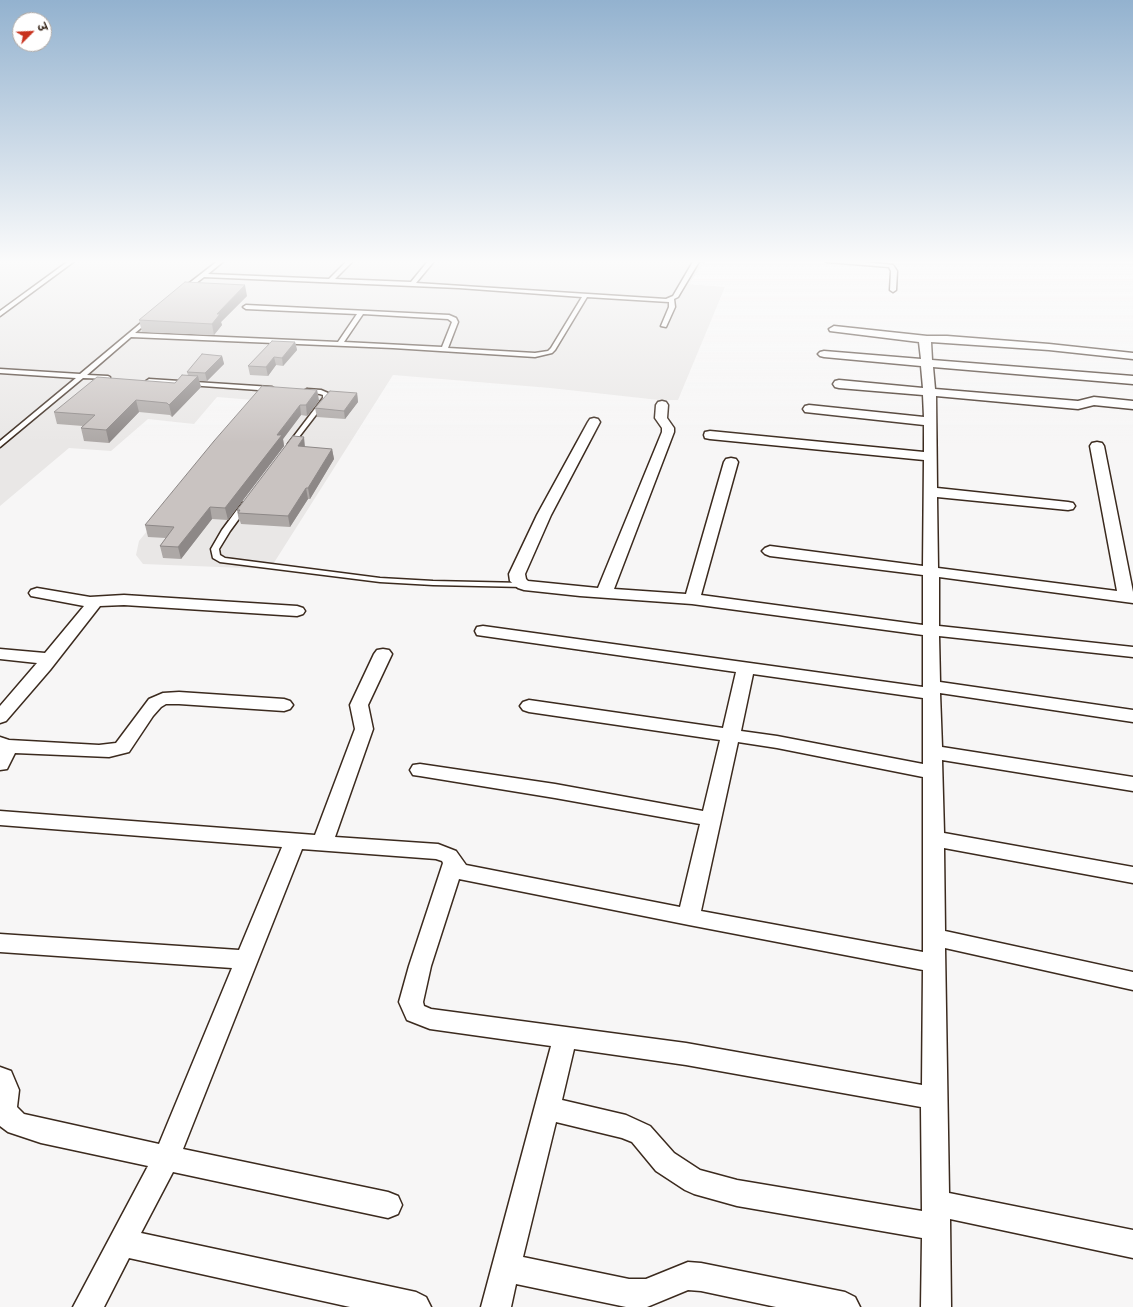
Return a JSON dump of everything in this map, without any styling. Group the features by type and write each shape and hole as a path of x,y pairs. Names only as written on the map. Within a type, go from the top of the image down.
{"street":[{"path":"834,329 927,339 947,339 1049,347 1133,356"},
{"path":"927,339 925,342 930,392 931,422 930,573 934,839 936,1307"},
{"path":"824,354 1133,380"},
{"path":"839,384 1064,404 1078,404 1094,401 1133,405"},
{"path":"604,593 668,432 668,428 661,418 662,405"},
{"path":"809,409 931,422"},
{"path":"594,422 544,515 517,574 518,581 524,585 604,593 692,599 931,631 1133,652"},
{"path":"710,435 931,457"},
{"path":"770,551 1129,598 1098,446"},
{"path":"692,599 732,462"},
{"path":"931,492 1068,506"},
{"path":"37,593 89,602 124,600 297,612"},
{"path":"1,714 50,659 88,612 92,606 89,602"},
{"path":"483,631 746,668 931,674 1133,716"},
{"path":"0,654 50,659"},
{"path":"323,842 364,729 359,705 382,654"},
{"path":"689,917 746,668"},
{"path":"0,764 6,752 3,745 109,751 122,748 147,712 155,703 163,699 179,698 284,705"},
{"path":"529,706 932,762 1133,784"},
{"path":"420,770 555,791 711,819"},
{"path":"0,818 438,852 449,856 459,871 471,874 934,963"},
{"path":"934,839 1133,875"},
{"path":"88,1307 167,1157 294,840"},
{"path":"454,862 420,966 411,1002 415,1013 430,1019 686,1054 934,1098"},
{"path":"934,937 1133,981"},
{"path":"0,943 246,960"},
{"path":"496,1307 565,1038"},
{"path":"0,1078 6,1090 4,1107 7,1116 17,1124 41,1131 388,1205"},
{"path":"547,1108 626,1127 641,1134 665,1162 694,1181 737,1193 936,1215 1133,1244"},
{"path":"122,1244 416,1307"},
{"path":"506,1267 604,1289 629,1293 646,1293 688,1276 701,1277 845,1307"}],"lane":[{"path":"0,445 147,321"},
{"path":"340,344 356,321"},
{"path":"444,350 454,327 455,321"},
{"path":"130,335 340,344 535,355 550,352 558,342 570,321"},
{"path":"664,326 666,321"},
{"path":"0,371 119,379"},
{"path":"142,380 281,390"},
{"path":"287,449 326,398 326,394 321,392 296,390"},
{"path":"249,499 226,530 215,549 216,556 223,560 380,580 524,585"}],"shaded area":[{"path":"0,321 711,321 678,400 659,400 550,388 393,375 270,569 143,564 136,555 139,541 253,400 217,397 194,424 148,419 111,451 69,448 0,506"}],"building":[{"path":"157,321 214,321 212,324"},
{"path":"272,341 295,342 282,358 274,357 266,367 248,366"},
{"path":"202,354 222,356 205,373 187,372"},
{"path":"182,375 198,376 169,405 167,403 136,400 106,430 81,428 95,415 54,412 97,377 175,383"},
{"path":"262,386 317,390 306,405 300,405 277,435 282,435 225,508 210,507 178,547 160,546 174,527 145,525 214,441"},
{"path":"330,391 357,393 344,411 315,408"},
{"path":"293,436 304,437 298,446 332,449 308,488 306,488 288,516 238,513 240,510 237,510"}]}
